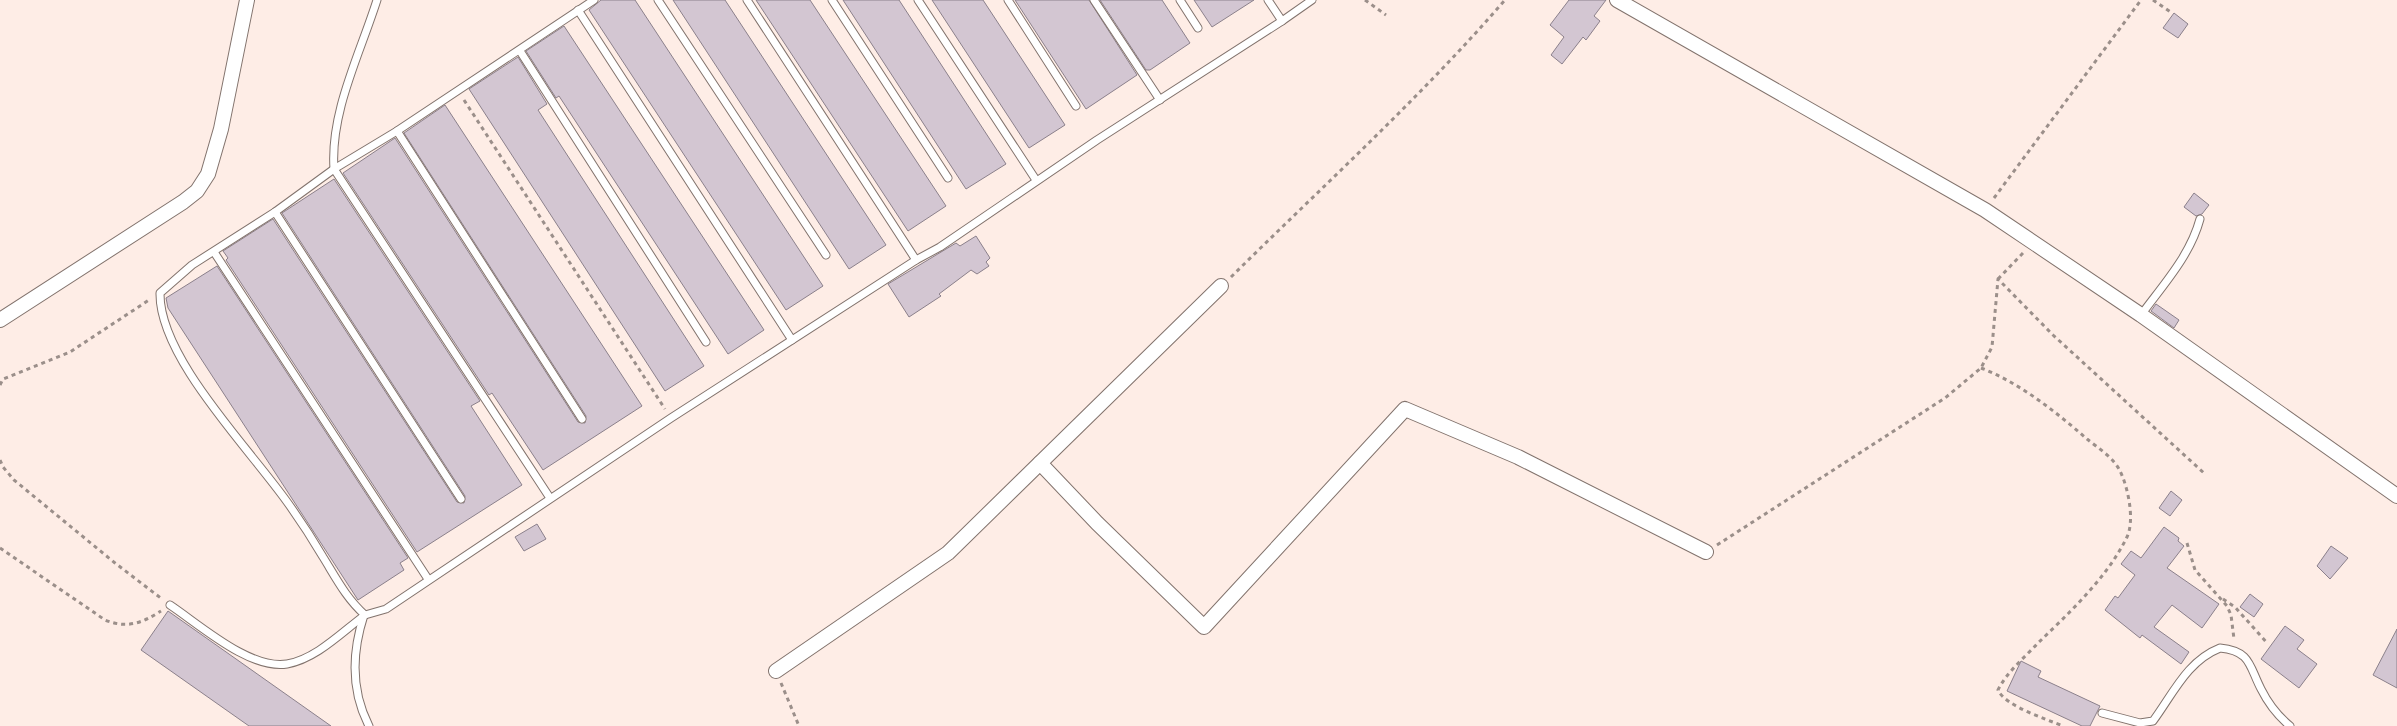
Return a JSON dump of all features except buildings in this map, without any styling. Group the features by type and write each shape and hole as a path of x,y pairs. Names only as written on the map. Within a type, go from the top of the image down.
{"street":[{"path":"0,320 183,202 203,183 208,174 220,129 247,0"},
{"path":"1617,0 1985,210 2140,315 2257,400 2397,496"},
{"path":"776,671 948,553 1221,286"},
{"path":"1040,463 1097,523 1204,627 1405,409 1518,457 1706,552"}],"lane":[{"path":"377,0 336,126 332,149 334,170 550,498"},
{"path":"364,615 344,593 310,536 285,499 188,369 174,345 164,320 160,305 160,293 176,278 334,170 520,51 594,0"},
{"path":"658,0 826,255"},
{"path":"747,0 916,260"},
{"path":"832,0 948,178"},
{"path":"918,0 1036,180"},
{"path":"1008,0 1076,106"},
{"path":"1094,0 1160,100"},
{"path":"1180,0 1198,28"},
{"path":"1268,0 1282,21"},
{"path":"170,605 246,656 261,663 288,664 305,657 322,647 364,615 386,609 670,418 916,260 940,247 1036,180 1312,0"},
{"path":"578,10 792,340"},
{"path":"520,51 706,342"},
{"path":"397,131 582,419"},
{"path":"275,212 461,499"},
{"path":"2140,315 2192,243 2200,218"},
{"path":"214,252 428,579"},
{"path":"364,615 357,639 355,679 362,711 370,726"},
{"path":"2102,714 2140,723 2153,721 2187,672 2201,659 2220,648 2238,652 2253,667 2260,688 2272,708 2290,726"}],"path":[{"path":"1365,0 1386,15"},
{"path":"1221,286 1468,43 1505,0"},
{"path":"1985,210 2141,0"},
{"path":"2153,0 2172,13"},
{"path":"458,91 670,418"},
{"path":"1706,552 1945,398 1981,368 1992,347 1998,279 2034,242"},
{"path":"1998,279 2053,335 2205,474"},
{"path":"0,385 2,380 70,352 160,293"},
{"path":"1981,368 1997,374 2066,422 2110,458 2120,469 2124,483 2130,520 2127,536 2094,584 2001,683 1998,690 2001,696 2012,704 2063,726"},
{"path":"0,460 3,467 14,480 115,563 170,605 138,624 118,625 90,611 0,548"},
{"path":"2187,543 2195,570 2268,644"},
{"path":"2220,597 2231,615 2232,634 2238,652"},
{"path":"776,671 799,726"}]}
